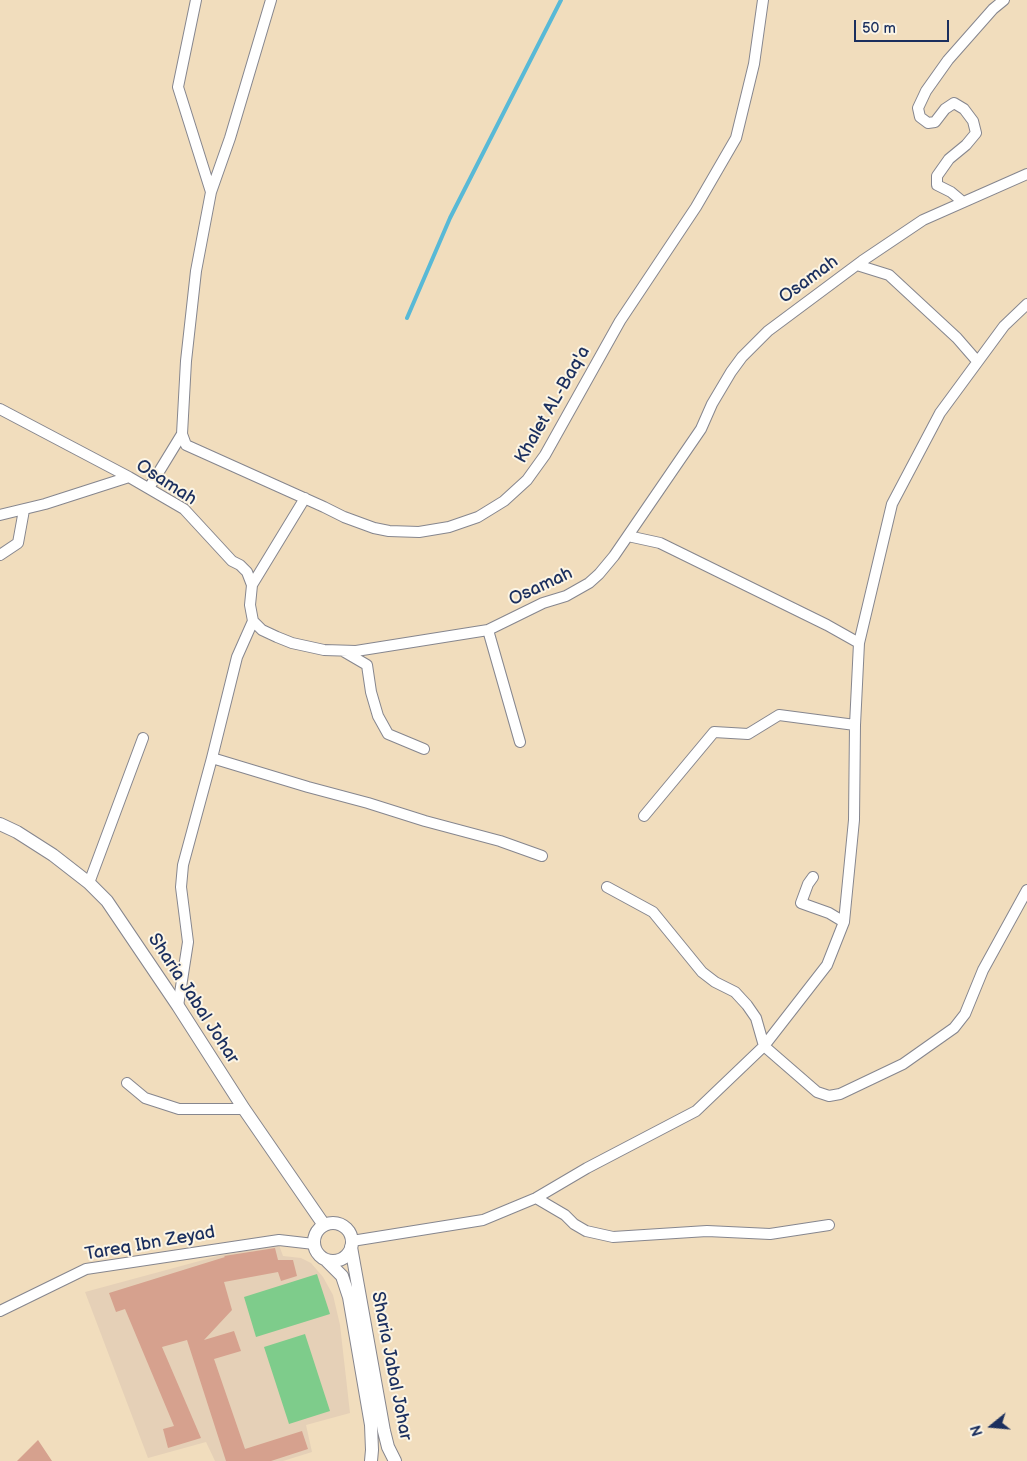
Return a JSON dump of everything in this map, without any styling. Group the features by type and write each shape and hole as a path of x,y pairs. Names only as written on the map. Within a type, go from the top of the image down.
{"street":[{"path":"196,0 178,87 211,192"},
{"path":"149,488 182,434 186,361 196,271 211,192 230,138 271,0"},
{"name":"Khalet AL-Baq'a","path":"182,434 186,445 359,523 389,530 419,532 449,527 478,517 504,501 527,480 546,453 620,321 696,207 736,138 754,64 763,0"},
{"path":"963,202 951,192 937,185 937,176 949,158 976,133 973,121 964,109 954,103 945,109 935,122 928,123 920,117 918,108 926,91 948,60 993,9 1004,0"},
{"name":"Osamah","path":"253,621 265,631 292,643 324,650 372,649 488,630 542,603 566,596 584,586 608,565 701,429 721,387 742,357 755,343 781,320 857,265 924,220 1027,174"},
{"path":"857,265 889,275 957,338 977,361"},
{"path":"352,1244 483,1220 536,1198 588,1168 696,1111 764,1046 827,965 844,922 854,820 855,725 859,643 892,504 940,413 1004,326 1027,304"},
{"name":"Osamah","path":"0,408 129,477 184,509 232,561 240,565 247,572 252,585"},
{"path":"0,515 24,510 129,477"},
{"path":"178,1006 188,942 181,876 237,657 253,621 250,605 252,585 305,498"},
{"path":"0,554 18,543 24,510"},
{"path":"628,536 660,543 859,643"},
{"path":"488,630 520,742"},
{"path":"342,651 367,665 371,692 388,734 424,749"},
{"path":"644,816 714,732 748,734 779,715 855,725"},
{"path":"89,883 143,738"},
{"path":"212,758 425,821 500,841 542,856"},
{"name":"Sharia Jabal Johar","path":"0,824 17,832 53,855 89,883 108,902 244,1109 324,1225"},
{"path":"812,876 801,903 829,913 844,922"},
{"path":"607,887 653,912 702,972 741,998 756,1018 764,1046 817,1092 825,1095 837,1095 903,1064 949,1032 960,1021 965,1014 983,970 1027,890"},
{"path":"127,1083 145,1098 179,1109 244,1109"},
{"path":"536,1198 565,1215 574,1224 586,1231 614,1237 707,1231 770,1234 829,1225"},
{"path":"340,1224 348,1231 352,1244 346,1256 332,1261 318,1254 314,1244 316,1233 324,1225 340,1224"},
{"name":"Tareq Ibn Zeyad","path":"0,1311 86,1269 279,1240 314,1244"},
{"name":"Sharia Jabal Johar","path":"352,1244 384,1431 388,1447 395,1461"},
{"name":"Sharia Jabal Johar","path":"327,1260 342,1276 349,1298 371,1425 371,1461"}],"shaded area":[{"path":"279,1245 283,1256 301,1258 311,1263 323,1277 333,1295 340,1325 350,1413 306,1425 312,1452 283,1461 215,1461 206,1442 148,1458 85,1292 218,1256"}],"green space":[{"path":"317,1274 330,1314 256,1337 244,1297"},
{"path":"305,1334 330,1411 289,1424 264,1347"}],"building":[{"path":"275,1248 278,1260 293,1260 297,1276 281,1281 278,1272 224,1282 232,1310 204,1340 234,1331 241,1351 214,1359 245,1449 302,1431 308,1449 271,1461 226,1461 187,1340 162,1347 201,1438 168,1448 163,1429 174,1426 125,1309 116,1312 109,1293 224,1256"},
{"path":"38,1440 52,1461 17,1461"}],"waterway":[{"path":"407,318 450,218 561,0"}]}
